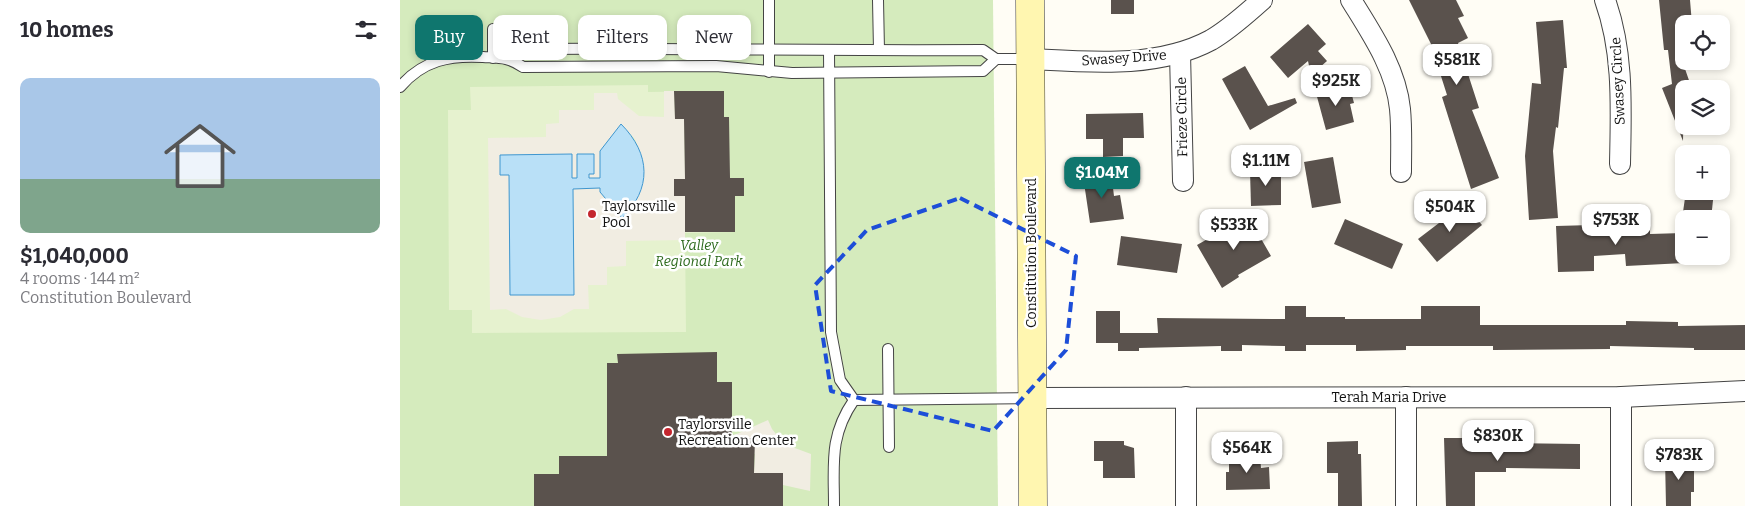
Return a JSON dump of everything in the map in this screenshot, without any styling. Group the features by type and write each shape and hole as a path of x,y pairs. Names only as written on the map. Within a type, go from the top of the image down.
{"main road":[{"name":"Constitution Boulevard","path":"1030,0 1033,506"}],"street":[{"name":"Swasey Drive","path":"1030,59 1128,60 1180,53 1211,40 1236,23 1262,0"},
{"path":"1351,0 1386,59 1396,87 1400,115 1401,172"},
{"name":"Swasey Circle","path":"1605,0 1614,24 1618,48 1620,164"},
{"name":"Frieze Circle","path":"1180,53 1183,180"},
{"name":"Terah Maria Drive","path":"1032,398 1621,397 1745,391"},
{"path":"1186,397 1186,506"},
{"path":"1406,397 1406,506"},
{"path":"1621,397 1622,506"}],"lane":[{"path":"768,0 769,72"},
{"path":"878,0 879,50"},
{"path":"400,87 426,65 446,57 492,58 492,29"},
{"path":"568,49 983,50 996,59 1030,59"},
{"path":"829,51 831,332 839,376 854,400"},
{"path":"512,60 523,67 716,66 769,72 829,72 983,71 996,59"},
{"path":"888,349 889,447"},
{"path":"854,400 1032,398"},
{"path":"834,506 834,442 842,417 854,400"}],"highlighted area":[{"path":"960,198 1076,256 1066,350 993,431 831,391 815,285 867,230"}],"green space":[{"name":"Valley Regional Park","path":"400,0 993,0 998,506 400,506"},
{"name":"Taylorsville Pool","path":"648,85 648,92 724,91 724,117 729,117 730,178 744,178 744,196 735,196 735,232 685,233 686,332 472,333 472,310 449,310 448,110 471,110 470,87"}],"shaded area":[{"path":"664,91 674,91 675,119 684,119 685,179 674,179 674,196 685,196 685,240 626,241 626,266 607,267 607,285 588,285 589,309 574,309 560,317 541,320 522,317 506,309 490,310 488,138 546,137 546,124 559,123 559,110 594,110 594,93 617,93 618,99 639,116 664,117","holes":["621,124 635,139 643,161 622,218 600,192 600,188 573,189 510,295 509,175 572,154 572,178 577,178 577,155 593,154 594,174 589,174 589,178 600,178 600,151"]},
{"path":"768,420 772,429 784,444 811,454 810,491 783,485 783,473 754,473 755,454 740,452 732,440 755,440 755,438 728,438"}],"water":[{"path":"621,124 631,135 638,147 644,171 639,195 632,207 622,218 600,192 600,188 573,189 574,295 510,295 509,175 500,175 500,155 572,154 572,178 577,178 577,154 594,154 594,174 589,174 589,178 600,178 600,151"}],"building":[{"path":"1111,0 1134,0 1134,14 1111,14"},
{"path":"1409,0 1456,0 1464,16 1458,18 1468,38 1458,43 1479,108 1472,110 1499,178 1471,189 1442,97 1447,95 1440,73 1445,72"},
{"path":"1659,0 1690,0 1691,15 1675,15 1675,70 1685,70 1689,80 1675,80 1675,121 1662,88 1672,84 1668,50 1664,50"},
{"path":"1563,20 1567,68 1564,68 1558,128 1556,127 1553,151 1558,218 1529,220 1525,156 1532,83 1541,84 1536,22"},
{"path":"1308,24 1326,44 1318,51 1327,61 1311,75 1308,61 1288,78 1270,57"},
{"path":"1245,66 1268,106 1295,98 1297,103 1250,130 1222,79"},
{"path":"1349,84 1354,103 1350,104 1354,122 1326,130 1316,93"},
{"path":"674,91 724,91 724,117 729,117 730,178 744,178 744,196 735,196 735,232 685,232 685,196 674,196 674,179 685,179 684,119 675,119"},
{"path":"1143,113 1144,138 1123,138 1123,156 1103,157 1103,139 1086,139 1086,114"},
{"path":"1333,157 1341,203 1312,208 1304,162"},
{"path":"1281,165 1281,205 1251,206 1250,171"},
{"path":"1111,172 1114,196 1120,195 1124,219 1090,223 1083,176"},
{"path":"1685,200 1713,200 1712,210 1683,210"},
{"path":"1464,204 1482,225 1437,262 1418,239"},
{"path":"1248,216 1271,256 1238,275 1239,277 1222,288 1197,245"},
{"path":"1345,219 1403,244 1392,269 1334,244"},
{"path":"1650,222 1650,234 1675,233 1675,263 1626,266 1625,254 1594,256 1594,271 1558,272 1556,226 1592,225 1592,227"},
{"path":"1121,236 1182,244 1177,273 1117,265"},
{"path":"1285,306 1306,306 1306,317 1421,319 1421,306 1480,306 1480,325 1626,325 1626,321 1678,322 1678,326 1745,325 1745,350 1694,350 1694,348 1610,346 1610,349 1493,350 1493,346 1406,346 1406,350 1356,351 1356,345 1306,345 1306,351 1285,351 1285,346 1242,345 1242,351 1221,351 1221,346 1139,348 1139,351 1118,351 1118,343 1096,343 1096,311 1120,311 1120,333 1158,333 1157,318 1285,319"},
{"name":"Taylorsville Recreation Center","path":"717,352 717,382 732,382 732,438 755,438 754,473 783,473 783,506 534,506 534,474 559,474 559,456 607,456 607,363 618,363 617,354"},
{"path":"1444,438 1506,438 1506,443 1580,444 1580,469 1506,468 1506,472 1475,472 1475,506 1446,506"},
{"path":"1094,441 1124,441 1124,445 1134,448 1135,478 1103,478 1103,461 1094,461"},
{"path":"1358,441 1358,454 1361,454 1362,506 1338,506 1338,473 1327,473 1327,442"},
{"path":"1260,456 1261,468 1269,467 1270,489 1226,490 1226,472 1229,472 1229,457"},
{"path":"1694,457 1694,492 1691,492 1691,506 1666,506 1665,458"}],"place":[{"name":"Taylorsville Pool","path":"592,214"},
{"name":"Taylorsville Recreation Center","path":"668,432"}]}
